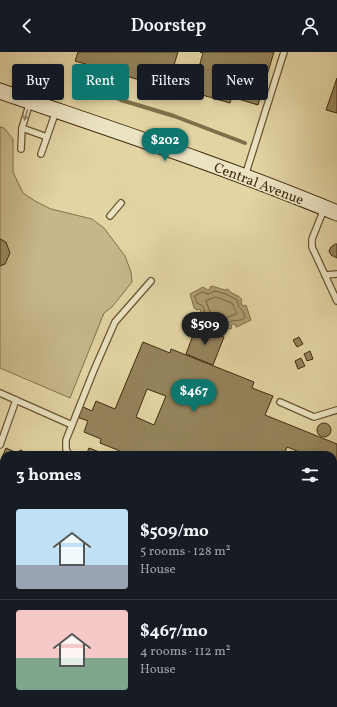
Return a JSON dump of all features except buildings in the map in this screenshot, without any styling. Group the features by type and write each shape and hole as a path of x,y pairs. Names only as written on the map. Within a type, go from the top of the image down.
{"main road":[{"name":"Central Avenue","path":"0,91 142,139 331,210"}],"lane":[{"path":"244,177 284,52"},
{"path":"20,149 22,128 30,102"},
{"path":"41,154 56,111"},
{"path":"22,128 47,137"},
{"path":"110,216 120,203"},
{"path":"331,210 312,239 312,247 337,301"},
{"path":"325,275 337,274"},
{"path":"67,451 66,440 115,322 151,280"},
{"path":"0,393 72,425"},
{"path":"0,445 16,400"},
{"path":"280,402 314,417 337,410"}],"shaded area":[{"path":"0,127 4,128 13,139 13,172 23,193 51,209 92,219 104,228 125,256 131,272 132,282 112,307 104,313 70,398 0,368"}],"water":[{"path":"212,286 225,290 228,289 241,298 241,303 243,306 246,305 251,320 237,327 235,324 232,324 230,329 217,324 214,326 212,323 199,316 201,312 200,309 197,310 194,308 190,294 203,287 208,290"}],"waterway":[{"path":"121,100 174,116 245,143"}]}
